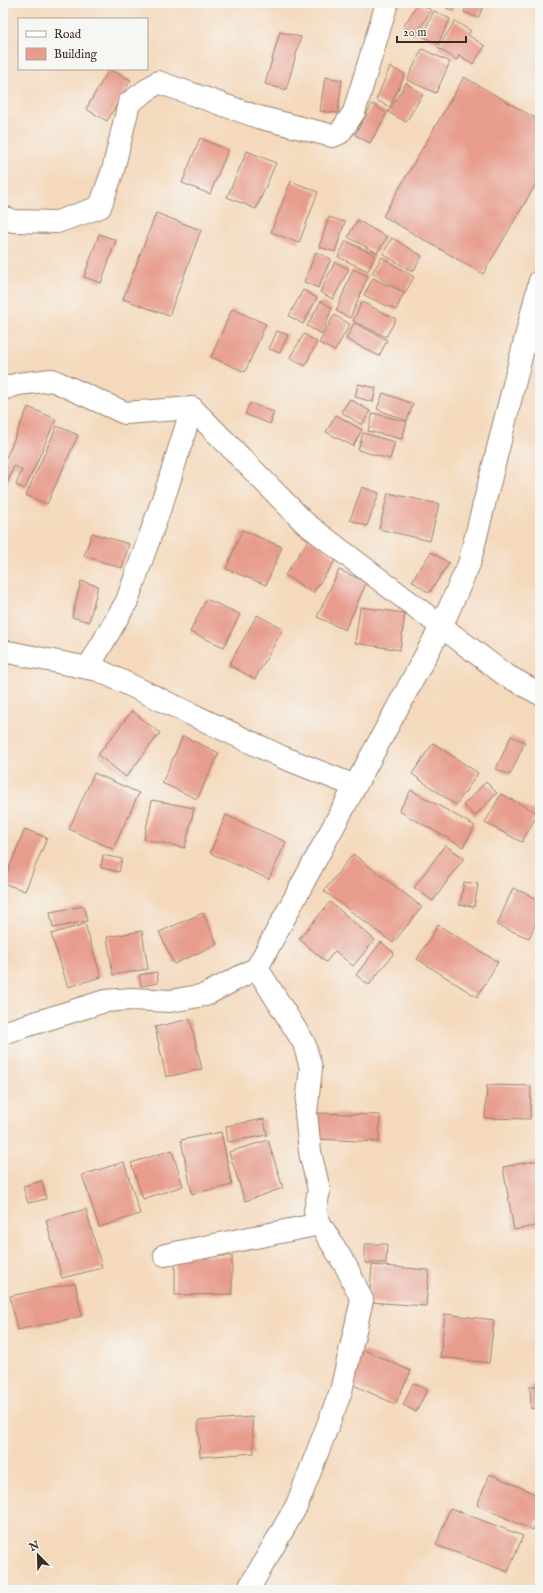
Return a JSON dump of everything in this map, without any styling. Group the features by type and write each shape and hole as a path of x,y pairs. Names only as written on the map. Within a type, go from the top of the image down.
{"street":[{"path":"3,217 13,221 57,222 100,207 113,170 129,103 158,82 258,117 333,136 340,133 354,112 387,3"},
{"path":"3,1033 104,1001 132,999 170,1001 204,995 257,968 441,627 468,564 540,281"},
{"path":"3,390 18,384 52,380 125,413 192,408 305,523 504,674 540,694"},
{"path":"88,668 127,601 167,488 192,408"},
{"path":"3,651 98,670 282,757 355,786"},
{"path":"248,1590 297,1505 341,1391 362,1300 347,1268 320,1224 314,1211 319,1190 310,1152 306,1113 311,1068 304,1043 257,968"},
{"path":"165,1255 320,1224"}],"building":[{"path":"418,3 431,10 416,35 403,27"},
{"path":"438,3 456,3 452,11"},
{"path":"468,3 485,3 478,18 464,12"},
{"path":"434,11 450,19 438,44 422,36"},
{"path":"455,21 471,31 468,35 485,46 473,64 459,55 457,60 438,48"},
{"path":"280,32 301,37 286,90 265,84"},
{"path":"422,49 450,62 436,93 407,80"},
{"path":"390,67 405,74 390,107 376,100"},
{"path":"108,70 131,80 107,121 86,109"},
{"path":"325,77 342,80 338,113 320,111"},
{"path":"464,77 540,121 540,177 483,274 383,216"},
{"path":"406,83 423,94 406,122 388,112"},
{"path":"372,104 387,113 370,143 355,135"},
{"path":"200,138 228,150 210,194 182,183"},
{"path":"247,151 276,163 256,209 227,197"},
{"path":"291,181 318,192 299,243 271,232"},
{"path":"156,213 201,230 169,316 123,299"},
{"path":"329,217 345,222 335,252 319,247"},
{"path":"357,220 387,237 377,253 348,237"},
{"path":"99,234 116,240 101,283 84,277"},
{"path":"392,238 422,256 413,272 383,254"},
{"path":"346,241 375,255 368,271 338,257"},
{"path":"316,252 331,259 318,288 304,282"},
{"path":"382,257 414,277 405,293 372,273"},
{"path":"335,262 349,269 333,299 320,292"},
{"path":"353,269 368,276 350,318 336,311"},
{"path":"373,278 404,293 396,310 364,295"},
{"path":"303,290 317,298 303,324 289,316"},
{"path":"321,301 332,308 322,334 307,326"},
{"path":"362,302 396,319 386,337 353,321"},
{"path":"232,309 266,324 245,372 211,357"},
{"path":"334,315 350,324 335,351 319,343"},
{"path":"354,323 387,340 379,356 346,339"},
{"path":"277,331 288,335 280,353 269,349"},
{"path":"304,334 317,342 305,366 290,357"},
{"path":"358,384 376,388 373,402 355,397"},
{"path":"383,393 413,404 407,421 377,409"},
{"path":"350,399 370,411 362,425 341,412"},
{"path":"250,403 274,412 270,424 245,414"},
{"path":"28,407 56,419 25,489 16,485 22,470 14,466 7,484 3,482 3,465"},
{"path":"373,413 407,422 402,439 368,431"},
{"path":"336,415 362,430 353,446 326,432"},
{"path":"57,426 78,435 47,504 26,495"},
{"path":"363,433 395,442 390,459 358,450"},
{"path":"362,487 379,493 367,526 350,520"},
{"path":"388,493 439,504 430,541 379,529"},
{"path":"242,530 282,547 266,585 226,569"},
{"path":"92,533 129,544 122,568 84,556"},
{"path":"309,539 337,558 313,593 285,575"},
{"path":"431,552 449,563 429,593 412,581"},
{"path":"339,570 367,582 345,630 317,617"},
{"path":"81,581 98,586 89,622 72,617"},
{"path":"206,599 240,614 224,647 190,632"},
{"path":"360,607 405,613 400,650 355,643"},
{"path":"257,615 283,629 255,679 229,665"},
{"path":"132,711 160,733 126,777 98,755"},
{"path":"183,736 219,753 197,799 162,783"},
{"path":"511,736 525,742 510,775 496,769"},
{"path":"433,743 478,773 456,805 412,774"},
{"path":"94,773 139,793 113,849 69,829"},
{"path":"486,782 497,793 475,816 463,805"},
{"path":"411,790 475,826 463,847 399,811"},
{"path":"501,794 538,813 522,842 485,823"},
{"path":"152,800 194,808 185,848 144,839"},
{"path":"226,815 286,842 269,879 210,853"},
{"path":"25,829 47,838 25,891 3,883"},
{"path":"445,845 464,858 433,901 414,888"},
{"path":"353,854 422,907 393,943 324,891"},
{"path":"103,855 122,859 119,872 101,868"},
{"path":"464,882 478,884 474,907 460,905"},
{"path":"513,888 540,900 540,914 529,938 497,925"},
{"path":"330,902 375,940 353,966 335,951 326,962 299,939"},
{"path":"84,906 87,921 53,928 50,912"},
{"path":"203,913 217,944 174,964 159,932"},
{"path":"85,924 101,977 68,987 51,934"},
{"path":"438,925 498,962 477,997 417,959"},
{"path":"142,931 148,969 113,975 107,937"},
{"path":"381,942 394,953 369,985 356,975"},
{"path":"157,972 158,983 141,986 139,975"},
{"path":"190,1019 202,1069 166,1077 155,1027"},
{"path":"487,1085 531,1086 530,1119 485,1118"},
{"path":"317,1113 380,1115 379,1142 316,1139"},
{"path":"264,1119 267,1135 228,1142 226,1126"},
{"path":"221,1132 232,1185 192,1194 181,1140"},
{"path":"268,1140 283,1188 245,1201 229,1152"},
{"path":"172,1150 183,1186 143,1199 131,1163"},
{"path":"540,1160 540,1225 514,1230 503,1167"},
{"path":"124,1162 140,1214 99,1227 82,1175"},
{"path":"42,1181 46,1199 28,1203 23,1186"},
{"path":"86,1209 102,1268 62,1278 46,1220"},
{"path":"365,1244 387,1244 386,1263 365,1263"},
{"path":"175,1256 232,1256 232,1294 175,1295"},
{"path":"372,1265 429,1270 426,1306 369,1302"},
{"path":"75,1283 82,1316 17,1330 10,1296"},
{"path":"445,1314 494,1320 489,1363 440,1357"},
{"path":"364,1350 411,1371 395,1404 349,1383"},
{"path":"413,1383 427,1390 416,1412 403,1405"},
{"path":"530,1386 540,1386 540,1408 531,1409"},
{"path":"252,1417 254,1453 200,1457 198,1421"},
{"path":"490,1474 540,1496 540,1515 533,1530 477,1505"},
{"path":"450,1508 523,1536 508,1572 436,1545"}]}
